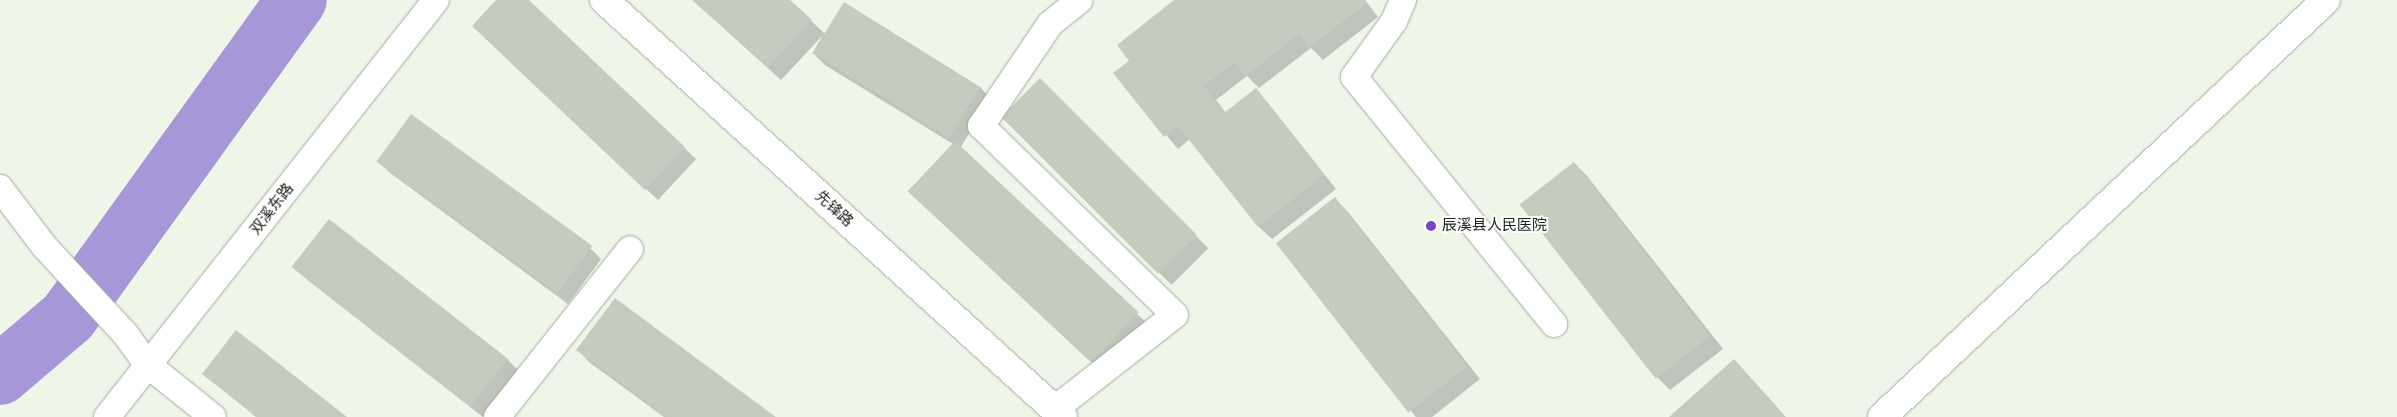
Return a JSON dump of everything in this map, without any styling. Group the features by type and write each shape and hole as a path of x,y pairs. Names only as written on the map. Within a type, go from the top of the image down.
{"main road":[{"name":"先锋路","path":"604,0 1062,415"},
{"path":"1891,414 2326,0"}],"street":[{"name":"双溪东路","path":"107,417 436,0"},
{"path":"1062,415 1174,315 981,126 1050,24 1080,0"},
{"path":"1403,0 1394,21 1354,77 1554,324"},
{"path":"0,188 44,246 126,335 148,365 213,417"},
{"path":"497,417 630,249"}],"building":[{"path":"496,0 529,0 685,147 645,190 472,26"},
{"path":"692,0 790,0 812,20 768,68"},
{"path":"1174,0 1364,0 1367,3 1309,48 1299,34 1246,76 1235,62 1204,86 1224,113 1256,88 1324,175 1258,227 1178,126 1164,137 1113,73 1129,61 1117,45"},
{"path":"844,2 981,87 949,138 812,53"},
{"path":"1040,78 1197,235 1158,274 1001,117"},
{"path":"411,114 592,246 558,293 376,162"},
{"path":"955,141 1139,312 1092,363 908,191"},
{"path":"1574,162 1710,336 1656,379 1520,204"},
{"path":"1335,197 1467,366 1408,413 1276,243"},
{"path":"329,219 508,359 470,407 291,267"},
{"path":"615,298 776,417 666,417 576,350"},
{"path":"236,330 347,417 257,417 202,374"},
{"path":"1734,359 1786,417 1669,417"}],"waterway":[{"path":"0,375 68,317 297,0"}],"place":[{"name":"辰溪县人民医院","path":"1431,226"}]}
